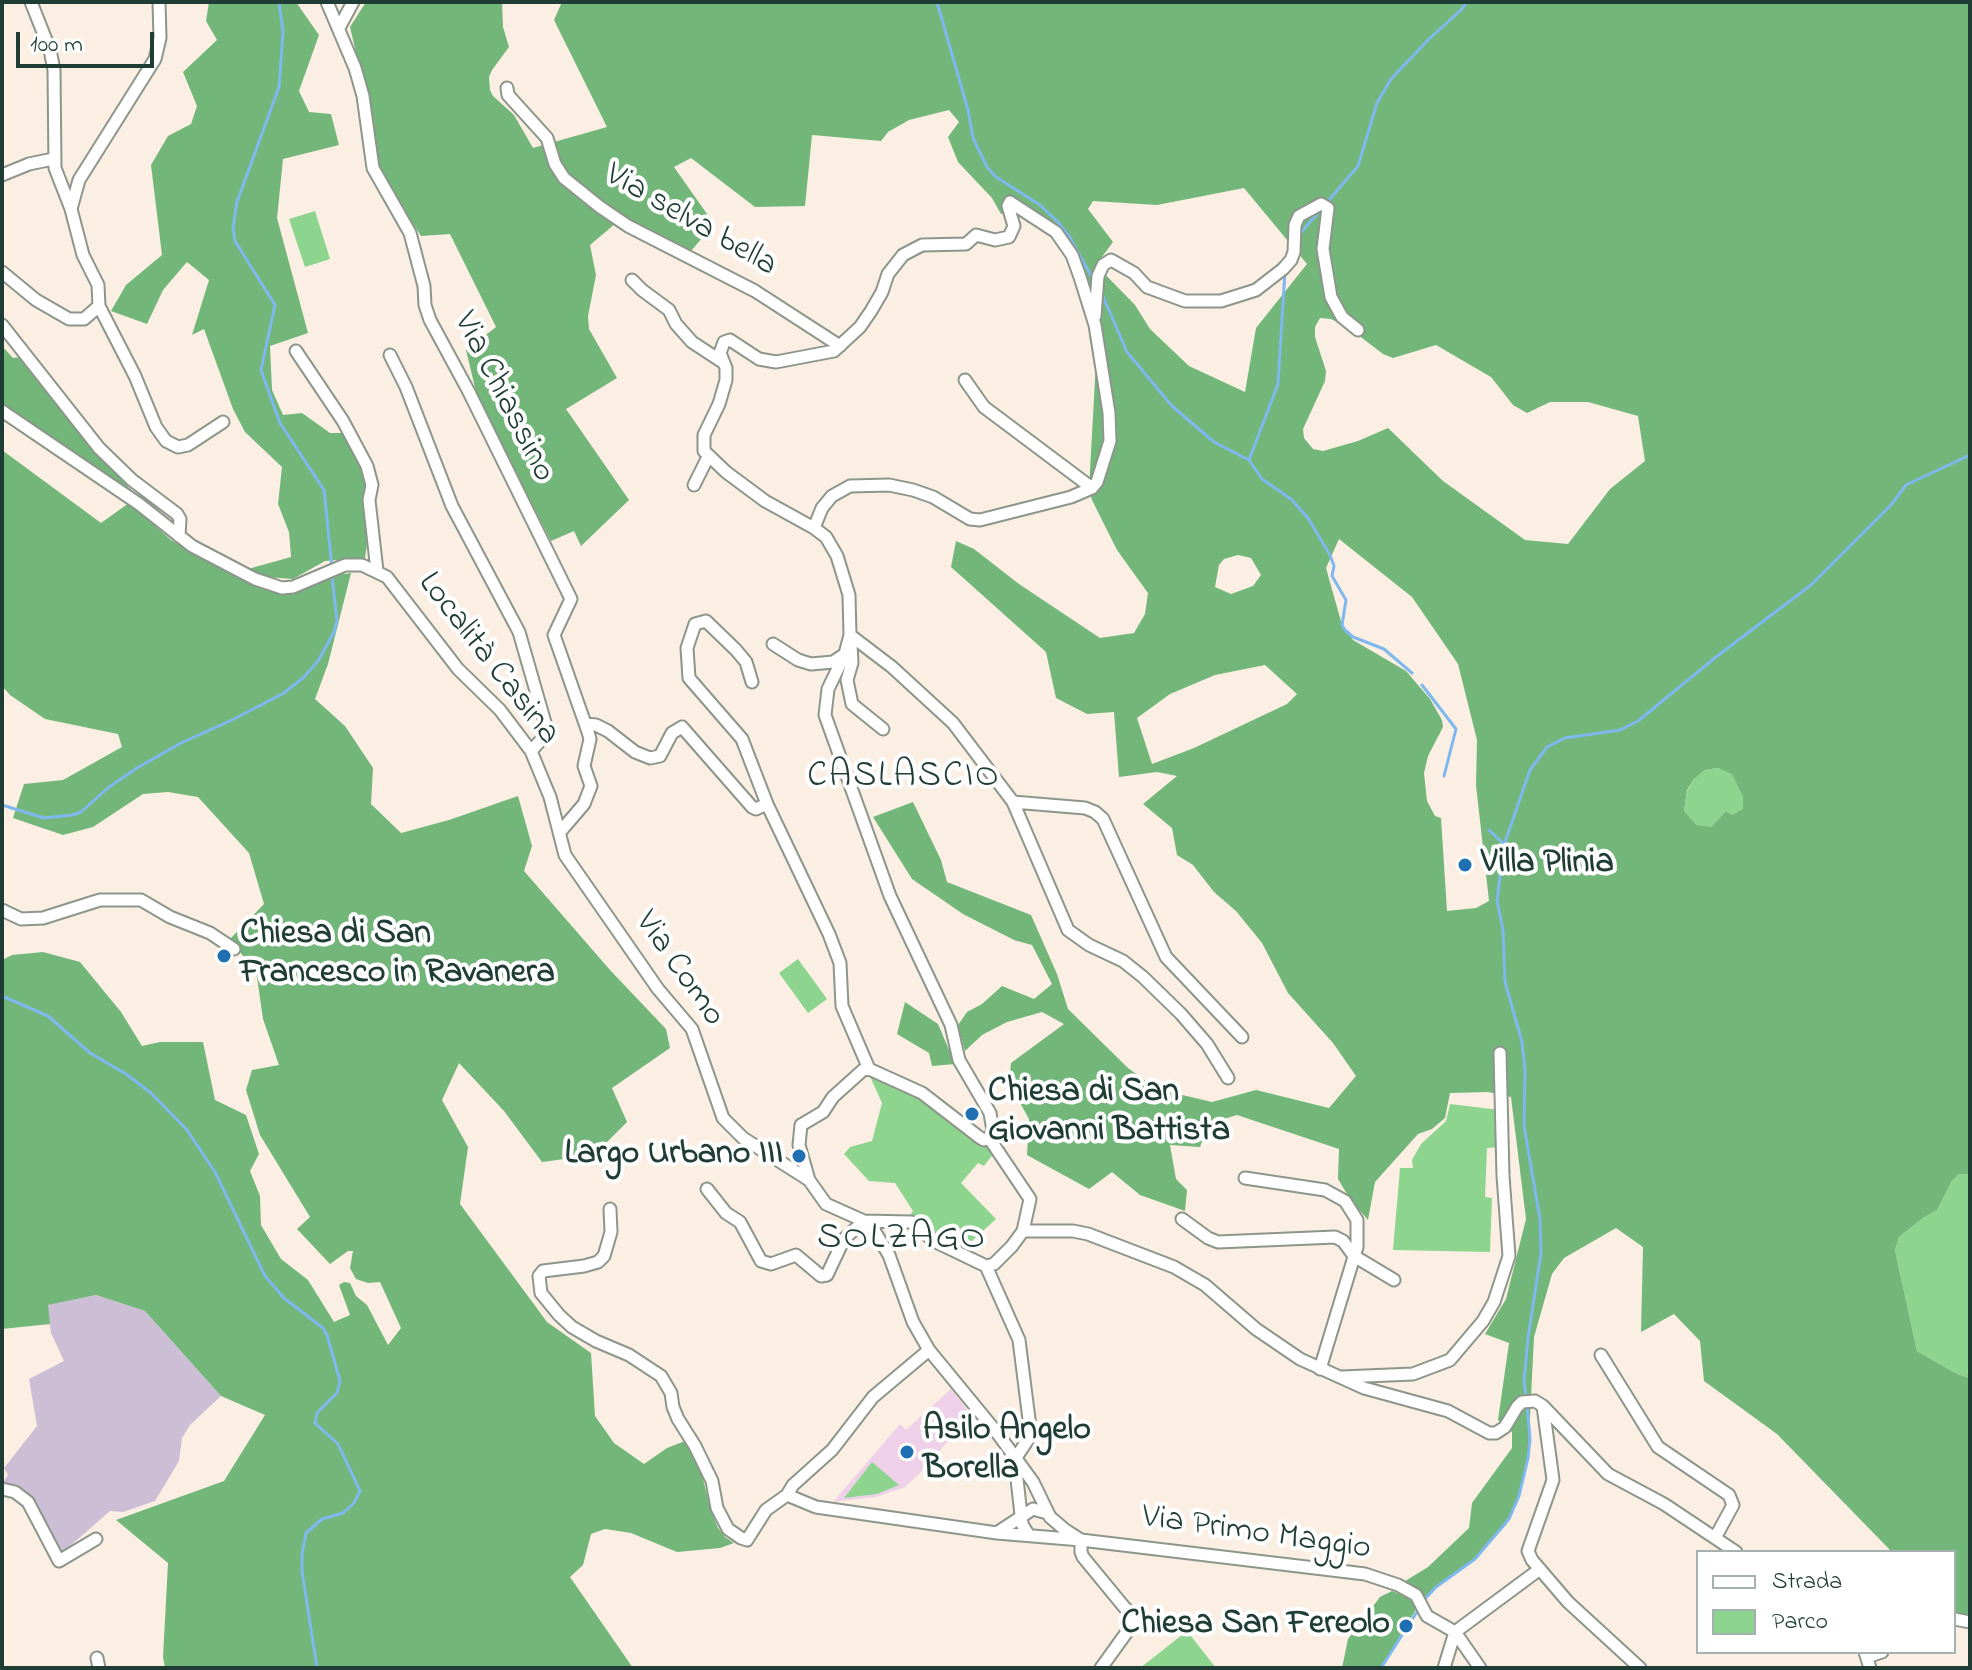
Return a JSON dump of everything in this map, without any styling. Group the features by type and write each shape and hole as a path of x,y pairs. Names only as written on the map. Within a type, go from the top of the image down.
{"street":[{"path":"31,2 50,50 54,70 53,159 83,255 98,285 99,306 135,376 156,427 166,441 178,447 188,445 223,422"},
{"path":"71,209 79,180 155,59 160,38 159,2"},
{"name":"Via Chiassino","path":"327,2 355,68 363,96 371,161 410,233 430,320 571,599 554,635 586,724"},
{"path":"339,28 353,2"},
{"name":"Via selva bella","path":"507,88 508,95 547,138 555,164 564,178 600,207 619,221 755,291 840,346"},
{"path":"2,175 29,164 53,159"},
{"path":"57,172 63,177 79,180"},
{"path":"814,528 822,508 832,496 850,486 864,484 913,490 933,497 970,519 980,520 1071,497 1092,488 1103,466 1110,441 1109,413 1095,325 1072,255 1056,232 1010,202 1008,206 1014,226 1009,237 995,240 976,235 961,245 932,244 912,249 894,264 882,292 860,327 834,351 776,362 759,359 734,341 727,340 720,353 726,380 704,435 704,451 765,501 826,537 837,556 849,595 853,653 847,680 852,704 883,729"},
{"path":"1095,325 1098,276 1107,262 1115,260 1158,293 1185,301 1221,301 1256,290 1283,269 1294,252 1297,220 1308,209 1321,204 1328,208 1323,249 1331,297 1342,317 1358,330"},
{"path":"2,272 36,300 69,319 84,319 99,306"},
{"path":"632,280 669,310 676,324 692,342 724,363"},
{"path":"2,325 99,448 132,480 177,514 180,519 179,536"},
{"path":"296,351 343,421 367,466 372,485 369,500 377,571"},
{"path":"390,355 406,387 452,506 519,632 546,726 542,739 531,751"},
{"path":"965,380 984,407 1092,488"},
{"path":"2,411 139,504 179,536"},
{"path":"694,485 708,457"},
{"name":"Località Casina","path":"179,536 208,556 268,585 293,587 345,565 362,565 387,577 458,669 500,710 531,751 560,832"},
{"path":"752,682 746,662 736,650 706,621 695,624 687,648 689,678 742,739 767,804 829,934 840,963 842,1006 869,1069"},
{"path":"809,1180 799,1145 801,1125 823,1112 833,1097 863,1070 869,1069 922,1093 984,1140 993,1131 990,1113 959,1060 946,1011 890,896 825,715 828,689 845,654 850,635"},
{"path":"850,635 892,667 953,723 1013,802 1068,930 1089,945 1123,961 1143,977 1207,1044 1228,1078"},
{"path":"773,644 798,660 811,664 833,662 845,654"},
{"name":"Località Casina","path":"586,724 608,731 635,752 650,758 660,756 670,736 682,727 752,807 756,809 767,804"},
{"name":"Località Casina","path":"560,832 589,794 591,786 584,766 590,739 586,724"},
{"path":"1013,802 1085,808 1103,819 1166,957 1242,1037"},
{"name":"Via Como","path":"560,832 565,855 575,872 658,989 692,1029 723,1118 743,1138 809,1180 826,1204 864,1221"},
{"path":"2,910 21,919 43,918 100,900 141,900 170,917 210,933 234,949"},
{"path":"1342,1377 1413,1374 1450,1360 1483,1321 1494,1302 1509,1256 1503,1176 1500,1053"},
{"path":"707,1189 726,1213 740,1222 761,1261 771,1264 796,1255 821,1276 827,1275 844,1239 864,1221 911,1222 934,1241 986,1266 994,1264 1023,1231 1030,1199 989,1138"},
{"path":"1245,1178 1325,1190 1345,1201 1357,1220 1354,1256 1320,1369"},
{"path":"610,1209 611,1232 604,1256 598,1262 584,1266 543,1271 539,1276 541,1293 572,1327 629,1355 661,1376 671,1393 678,1419 705,1464 716,1492 717,1508 728,1529 747,1540 766,1510 787,1495 793,1485 832,1450 873,1397 929,1350"},
{"path":"1182,1219 1213,1241 1332,1236 1341,1239 1354,1256 1394,1280"},
{"path":"864,1221 889,1255 904,1303 929,1350 1033,1482 1047,1513 1081,1540 1083,1557 1137,1618 1101,1668"},
{"path":"1023,1231 1088,1234 1174,1267 1205,1285 1256,1329 1320,1369 1364,1388 1448,1411 1489,1433 1502,1431 1509,1416 1522,1402 1539,1404 1608,1474 1664,1504 1733,1550"},
{"path":"986,1266 1019,1340 1031,1435 1015,1459 1024,1530 1033,1535 1046,1524 1047,1513"},
{"path":"1601,1355 1658,1447 1729,1495 1733,1505 1715,1538"},
{"path":"1539,1404 1553,1480 1528,1551 1583,1617 1640,1668"},
{"path":"2,1489 15,1492 28,1502 59,1561 96,1539"},
{"name":"Via Primo Maggio","path":"787,1495 816,1507 997,1533 1365,1574 1416,1595 1427,1616 1455,1632 1480,1668"},
{"path":"997,1533 1033,1509 1047,1513"},
{"path":"1444,1668 1455,1632 1540,1569"}],"shaded area":[{"path":"96,1295 145,1311 221,1396 190,1425 182,1438 179,1461 155,1501 123,1512 110,1511 61,1554 32,1501 2,1484 8,1475 4,1468 37,1426 29,1379 64,1361 51,1333 47,1305"},
{"name":"Asilo Angelo Borella","path":"951,1389 971,1415 919,1474 905,1487 876,1497 833,1502 900,1424 906,1430"}],"green space":[{"path":"209,2 296,2 319,35 299,91 309,112 331,114 339,145 283,159 277,218 308,333 270,346 272,390 283,415 302,413 330,433 345,433 367,476 371,540 367,544 365,558 325,561 293,579 266,577 248,569 291,557 289,532 278,504 282,467 245,432 233,409 204,329 192,335 209,280 187,262 163,290 147,324 111,311 126,285 162,255 151,165 168,136 191,124 197,106 183,72 217,40 206,21"},
{"path":"366,2 502,2 503,27 509,47 492,70 490,90 514,115 533,148 607,127 554,20 562,2 1970,2 1970,1174 1959,1174 1952,1181 1937,1210 1899,1237 1895,1250 1917,1351 1970,1378 1970,1617 1956,1612 1956,1550 1890,1550 1777,1434 1704,1381 1700,1341 1674,1314 1641,1332 1643,1247 1616,1228 1564,1258 1552,1274 1534,1337 1528,1456 1518,1500 1506,1525 1477,1557 1425,1597 1402,1583 1428,1567 1469,1528 1472,1503 1512,1448 1512,1432 1498,1420 1509,1343 1485,1334 1506,1299 1526,1219 1511,1097 1488,1092 1450,1093 1445,1118 1432,1129 1418,1134 1375,1182 1368,1220 1338,1179 1339,1149 1237,1115 1214,1122 1205,1133 1200,1147 1170,1145 1176,1179 1187,1190 1185,1211 1140,1195 1112,1172 1089,1189 1027,1155 1029,1119 1009,1083 1011,1063 1064,1024 1042,1012 1007,1022 982,1035 965,1051 958,1025 967,1012 982,1004 1002,986 1034,999 1052,984 1032,945 1014,940 963,914 912,879 873,817 913,802 941,860 947,882 1031,915 1057,974 1068,1009 1128,1068 1157,1089 1212,1102 1256,1090 1329,1108 1356,1076 1333,1043 1288,993 1262,943 1193,865 1177,855 1172,828 1143,804 1177,776 1157,772 1119,777 1114,712 1087,714 1056,698 1046,652 951,567 956,541 974,549 1019,584 1100,638 1134,633 1145,614 1148,593 1117,550 1089,489 1096,361 1091,332 1091,304 1073,253 1020,208 1001,214 992,198 958,162 948,137 959,122 949,110 909,120 888,132 881,141 812,135 805,206 755,207 691,158 674,167 714,224 691,251 622,218 590,245 596,275 588,316 589,329 617,378 566,409 629,500 581,546 574,531 551,541 478,400 466,350 496,327 450,234 421,236 378,170 373,125 350,27","holes":["1244,188 1307,264 1256,328 1245,392 1189,366 1150,329 1135,305 1096,265 1113,242 1088,209 1093,201 1157,205","1320,318 1331,319 1393,358 1436,345 1491,377 1513,405 1527,413 1550,402 1588,402 1638,416 1645,461 1610,489 1568,544 1525,540 1443,481 1388,428 1323,451 1313,449 1304,438 1303,429 1325,381 1326,371 1315,337 1315,327","1339,539 1412,597 1458,664 1477,740 1476,785 1489,901 1476,908 1447,911 1441,818 1435,816 1427,801 1424,773 1428,756 1443,727 1442,720 1430,699 1406,671 1353,640 1342,625 1326,568","1238,555 1251,558 1261,575 1253,586 1231,594 1215,587 1219,565 1224,559","1265,665 1297,694 1287,704 1194,748 1152,764 1137,718 1170,694 1215,675","1718,768 1732,774 1743,797 1743,809 1732,815 1726,811 1711,827 1697,825 1684,811 1687,790 1705,770"]},
{"path":"315,211 330,259 305,267 289,219"},
{"path":"2,346 13,358 21,357 78,432 144,500 142,502 2,403"},
{"path":"2,450 101,523 129,503 171,540 238,578 244,574 279,591 351,573 328,664 315,699 345,726 373,768 371,804 401,833 518,796 532,846 524,871 666,1029 670,1048 612,1088 627,1122 594,1155 542,1162 504,1111 459,1063 442,1100 468,1147 460,1204 547,1322 591,1353 595,1416 614,1443 644,1464 667,1448 685,1441 700,1467 718,1528 734,1543 720,1548 677,1552 631,1533 605,1529 591,1534 583,1565 570,1577 633,1668 165,1668 168,1563 116,1520 224,1481 265,1415 221,1396 145,1311 96,1295 48,1305 50,1324 2,1329 2,960 12,955 43,952 80,962 121,1012 142,1046 160,1042 203,1042 215,1100 246,1115 259,1154 250,1171 260,1196 261,1225 281,1259 308,1280 334,1322 350,1315 339,1285 344,1282 350,1283 356,1296 367,1305 388,1345 401,1328 380,1282 368,1283 356,1279 350,1268 353,1251 348,1251 330,1264 297,1229 310,1217 260,1135 246,1090 252,1070 279,1065 263,1019 257,977 231,938 264,904 249,853 198,797 168,792 143,794 93,827 63,835 13,818 24,784 63,780 122,747 118,734 45,719 2,686"},
{"path":"1718,768 1732,773 1743,797 1743,809 1732,815 1726,811 1711,827 1698,826 1684,811 1687,791 1694,779 1705,770"},
{"path":"798,959 827,999 808,1013 779,973"},
{"path":"905,1002 938,1024 955,1064 932,1066 929,1053 897,1034"},
{"path":"869,1074 921,1096 994,1153 984,1166 978,1163 961,1183 996,1219 962,1250 928,1232 909,1217 913,1211 895,1183 869,1181 844,1154 850,1147 872,1141 882,1103"},
{"path":"1450,1104 1500,1110 1499,1147 1487,1148 1485,1197 1492,1198 1490,1252 1393,1250 1400,1168 1413,1168 1412,1160 1421,1144 1446,1121"},
{"path":"1959,1174 1970,1174 1970,1378 1917,1351 1895,1250 1899,1237 1937,1210 1952,1181"},
{"path":"872,1462 899,1485 877,1494 844,1498"},
{"path":"1392,1591 1418,1606 1381,1668 1342,1668 1348,1639 1380,1597"},
{"path":"1187,1631 1216,1668 1140,1668"}],"waterway":[{"path":"279,2 283,32 279,87 237,202 233,228 235,241 275,305 261,370 280,423 324,490 332,568"},
{"path":"937,2 973,138 987,167 996,177 1040,205 1056,220 1069,236 1094,281"},
{"path":"1299,235 1358,166 1377,103 1391,79 1467,2"},
{"path":"1285,271 1278,384 1249,460 1262,479 1291,499 1308,518 1330,555 1334,566 1332,576 1346,600 1342,625 1345,630 1353,637 1384,649 1412,673"},
{"path":"1102,294 1127,352 1172,406 1214,442 1249,460"},
{"path":"1526,1397 1524,1381 1528,1338 1541,1253 1540,1219 1524,1126 1522,1042 1505,982 1503,930 1497,901 1504,845 1530,770 1547,747 1565,738 1620,730 1638,721 1811,585 1891,505 1906,485 1970,455"},
{"path":"2,805 44,818 81,812 137,768 284,693 318,661 334,632 337,621 332,576"},
{"path":"1422,685 1456,729 1444,776"},
{"path":"1489,830 1504,844"},
{"path":"2,996 48,1016 90,1053 151,1093 187,1130 215,1172 265,1276 284,1298 323,1328 327,1335 340,1381 337,1393 317,1413 315,1423 338,1444 360,1491 354,1503 343,1513 322,1519 306,1533 302,1571 317,1668"},
{"path":"1424,1600 1436,1587 1475,1559 1509,1519 1519,1496 1528,1458 1527,1405"},
{"path":"1381,1668 1420,1607"}],"place":[{"name":"Villa Plinia","path":"1465,865"},
{"name":"Chiesa di San Francesco in Ravanera","path":"224,956"},
{"name":"Chiesa di San Giovanni Battista","path":"972,1114"},
{"name":"Largo Urbano III","path":"799,1156"},
{"name":"Asilo Angelo Borella","path":"907,1452"},
{"name":"Chiesa San Fereolo","path":"1406,1626"}],"district":[{"name":"CASLASCIO","path":"904,779"},
{"name":"SOLZAGO","path":"902,1241"}]}
